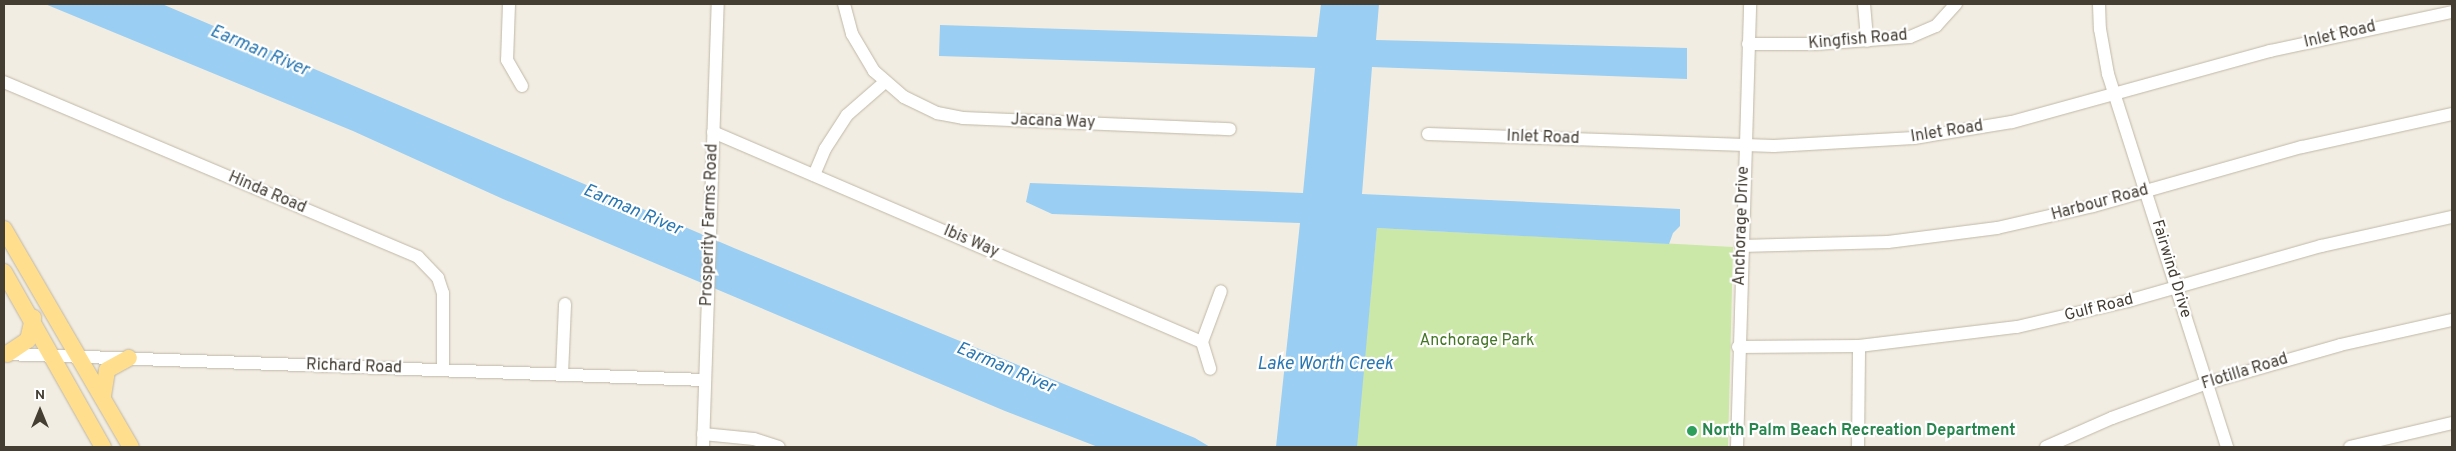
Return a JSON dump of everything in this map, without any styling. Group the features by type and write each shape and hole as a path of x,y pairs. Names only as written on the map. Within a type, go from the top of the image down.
{"main road":[{"path":"4,229 131,447"},
{"path":"4,272 53,355 103,447"},
{"path":"6,354 28,340 32,318"},
{"path":"103,396 107,370 129,358"}],"street":[{"path":"509,4 508,60 522,86"},
{"name":"Prosperity Farms Road","path":"703,447 718,4"},
{"path":"814,175 825,148 847,115 884,82 857,45 844,4"},
{"name":"Anchorage Drive","path":"1737,447 1738,347 1750,4"},
{"path":"1864,4 1867,41"},
{"name":"Kingfish Road","path":"1748,44 1867,41 1923,33 1942,22 1956,4"},
{"name":"Fairwind Drive","path":"2099,4 2103,52 2227,447"},
{"name":"Inlet Road","path":"1428,134 1745,145 1821,145 1924,137 2012,122 2270,50 2452,12"},
{"name":"Hinda Road","path":"4,82 418,257 438,278 443,293 443,370"},
{"name":"Jacana Way","path":"884,82 920,106 963,118 1230,129"},
{"name":"Harbour Road","path":"1741,246 1839,246 1943,236 2045,218 2302,147 2452,114"},
{"name":"Ibis Way","path":"713,132 1202,342"},
{"name":"Gulf Road","path":"1738,347 1859,346 2017,326 2176,287 2321,246 2452,217"},
{"path":"1210,369 1202,342 1221,291"},
{"path":"562,374 565,304"},
{"name":"Flotilla Road","path":"2046,447 2112,418 2207,383 2340,345 2452,320"},
{"path":"1858,447 1859,346"},
{"name":"Richard Road","path":"6,354 705,380"},
{"path":"2350,447 2452,423"},
{"path":"703,434 754,439 779,447"}],"green space":[{"name":"Anchorage Park","path":"1377,228 1733,247 1728,447 1356,447"}],"water":[{"name":"Earman River","path":"45,4 162,4 734,248 1195,438 1210,447 1098,447 1005,411 503,199 353,131"},
{"name":"Lake Worth Creek","path":"1321,4 1379,4 1376,40 1687,48 1687,79 1372,67 1362,194 1680,209 1680,226 1673,233 1669,244 1377,228 1357,447 1276,447 1300,223 1052,214 1026,202 1030,183 1303,193 1315,68 939,56 940,25 1317,37"}],"place":[{"name":"North Palm Beach Recreation Department","path":"1692,431"}]}
